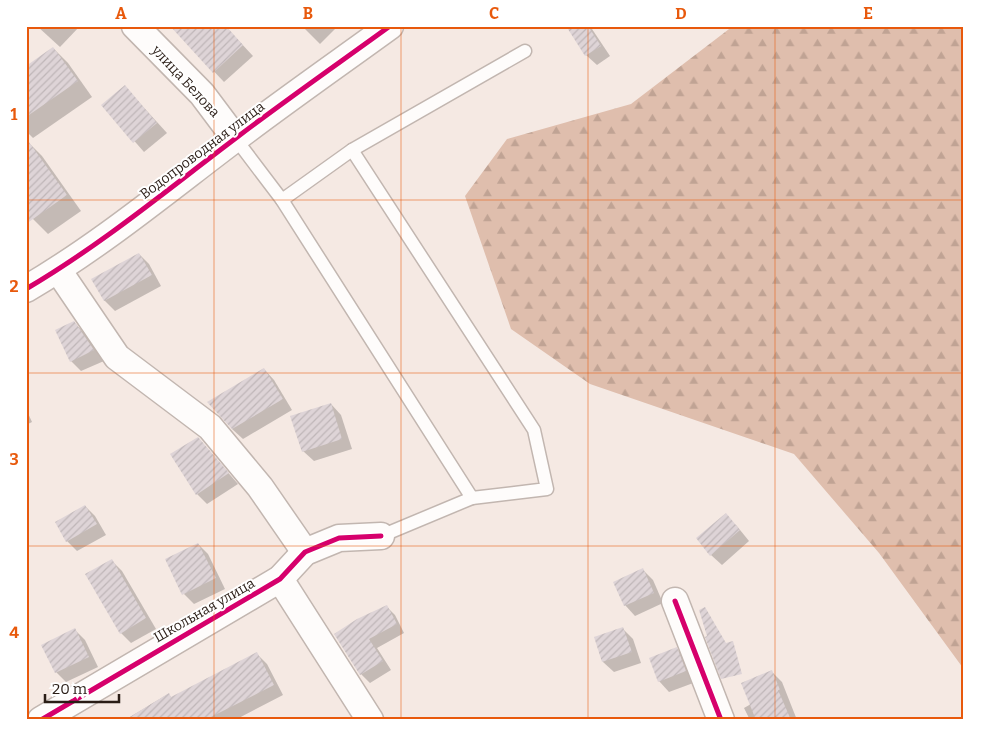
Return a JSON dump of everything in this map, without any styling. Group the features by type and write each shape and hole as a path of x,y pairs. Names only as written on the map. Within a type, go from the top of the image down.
{"street":[{"name":"Водопроводная улица","path":"26,289 58,270 169,191 235,138 390,26"},
{"name":"улица Белова","path":"140,28 202,94 235,138"},
{"path":"58,270 117,357 210,428 260,487 305,552"},
{"name":"Школьная улица","path":"52,717 280,579 305,552 339,538 381,536"},
{"path":"280,579 370,720"},
{"path":"674,601 721,720"}],"lane":[{"path":"282,200 352,150 525,51"},
{"path":"235,138 282,200 472,498"},
{"path":"352,150 534,430 547,489 472,498 381,536"}],"green space":[{"path":"733,26 963,26 963,668 879,553 794,454 590,384 511,329 465,196 507,139 631,104"}],"building":[{"path":"170,26 226,26 243,45 213,73"},
{"path":"566,26 588,26 601,46 585,56"},
{"path":"53,47 78,81 26,117 26,66"},
{"path":"125,85 157,123 133,143 101,105"},
{"path":"26,138 67,195 26,224"},
{"path":"139,253 152,275 104,301 91,279"},
{"path":"74,321 94,350 70,362 55,330"},
{"path":"264,368 283,399 232,429 207,402"},
{"path":"331,403 342,439 302,452 290,416"},
{"path":"198,437 229,473 196,495 170,454"},
{"path":"85,505 97,524 66,542 55,522"},
{"path":"726,513 740,530 710,556 696,538"},
{"path":"198,543 216,578 182,595 165,559"},
{"path":"112,559 146,618 120,634 85,574"},
{"path":"643,568 654,593 624,606 613,582"},
{"path":"387,605 397,624 369,639 383,661 360,675 334,634 357,619"},
{"path":"705,607 726,643 733,641 742,674 721,679 705,637 707,636 699,610"},
{"path":"623,627 632,652 602,662 594,637"},
{"path":"75,628 89,657 55,673 41,645"},
{"path":"677,647 686,671 658,682 649,658"},
{"path":"257,652 274,685 205,720 125,720 169,693 171,697"},
{"path":"772,670 791,720 756,720 741,683"}],"cycle path":[{"path":"26,289 107,236 255,124 390,26"},
{"path":"41,720 280,579 305,552 339,538 381,536"},
{"path":"675,601 721,720"}]}
